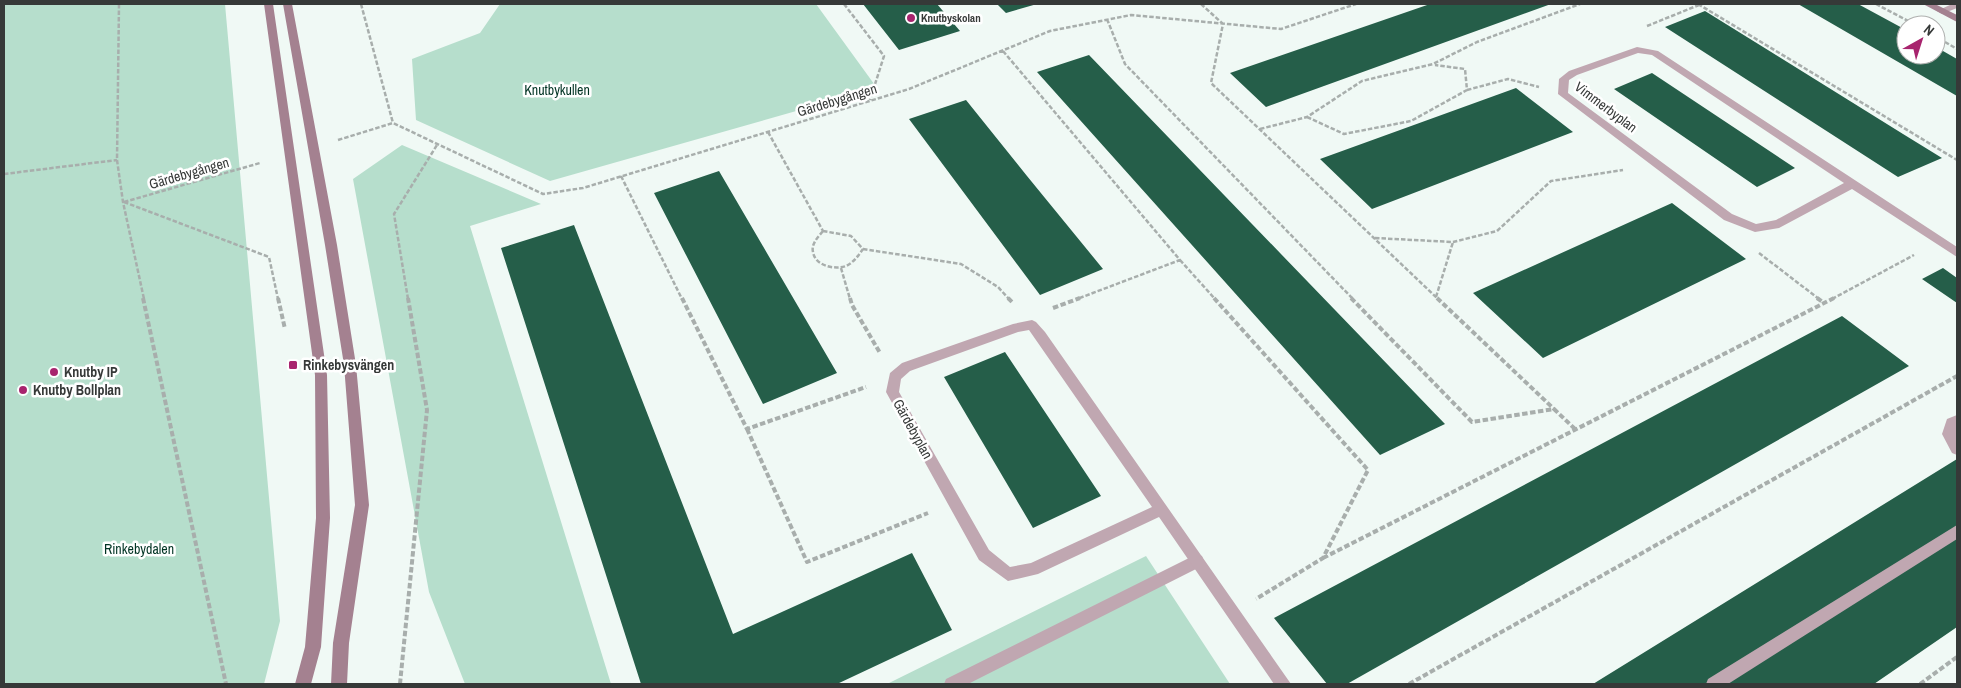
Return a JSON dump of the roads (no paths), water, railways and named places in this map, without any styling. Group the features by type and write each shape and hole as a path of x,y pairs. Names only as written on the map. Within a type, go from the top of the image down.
{"street":[{"path":"268,4 321,374 322,518 313,647 303,684"},
{"path":"286,4 331,245 350,365 362,505 341,643 339,684"},
{"path":"1928,4 1957,20"},
{"path":"1942,11 1957,5"},
{"name":"Vimmerbyplan","path":"1637,50 1655,53 1852,183 1779,224 1755,228 1728,217 1563,94 1564,79 1573,73 1637,50"},
{"path":"1852,183 1957,253"},
{"name":"Gärdebyplan","path":"1032,325 1041,335 1161,510 1033,569 1008,574 984,555 892,392 895,377 906,367 1017,328 1032,325"},
{"path":"1957,420 1952,423 1949,434 1957,448"},
{"path":"1161,510 1283,684"},
{"path":"1714,684 1957,531"},
{"path":"952,684 1197,561"}],"place":[{"name":"Knutbyskolan","path":"911,18"},
{"name":"Rinkebysvängen","path":"293,365"},
{"name":"Knutby IP","path":"54,372"},
{"name":"Knutby Bollplan","path":"23,390"}],"park label":[{"name":"Knutbykullen","path":"557,90"},
{"name":"Rinkebydalen","path":"139,549"}]}
